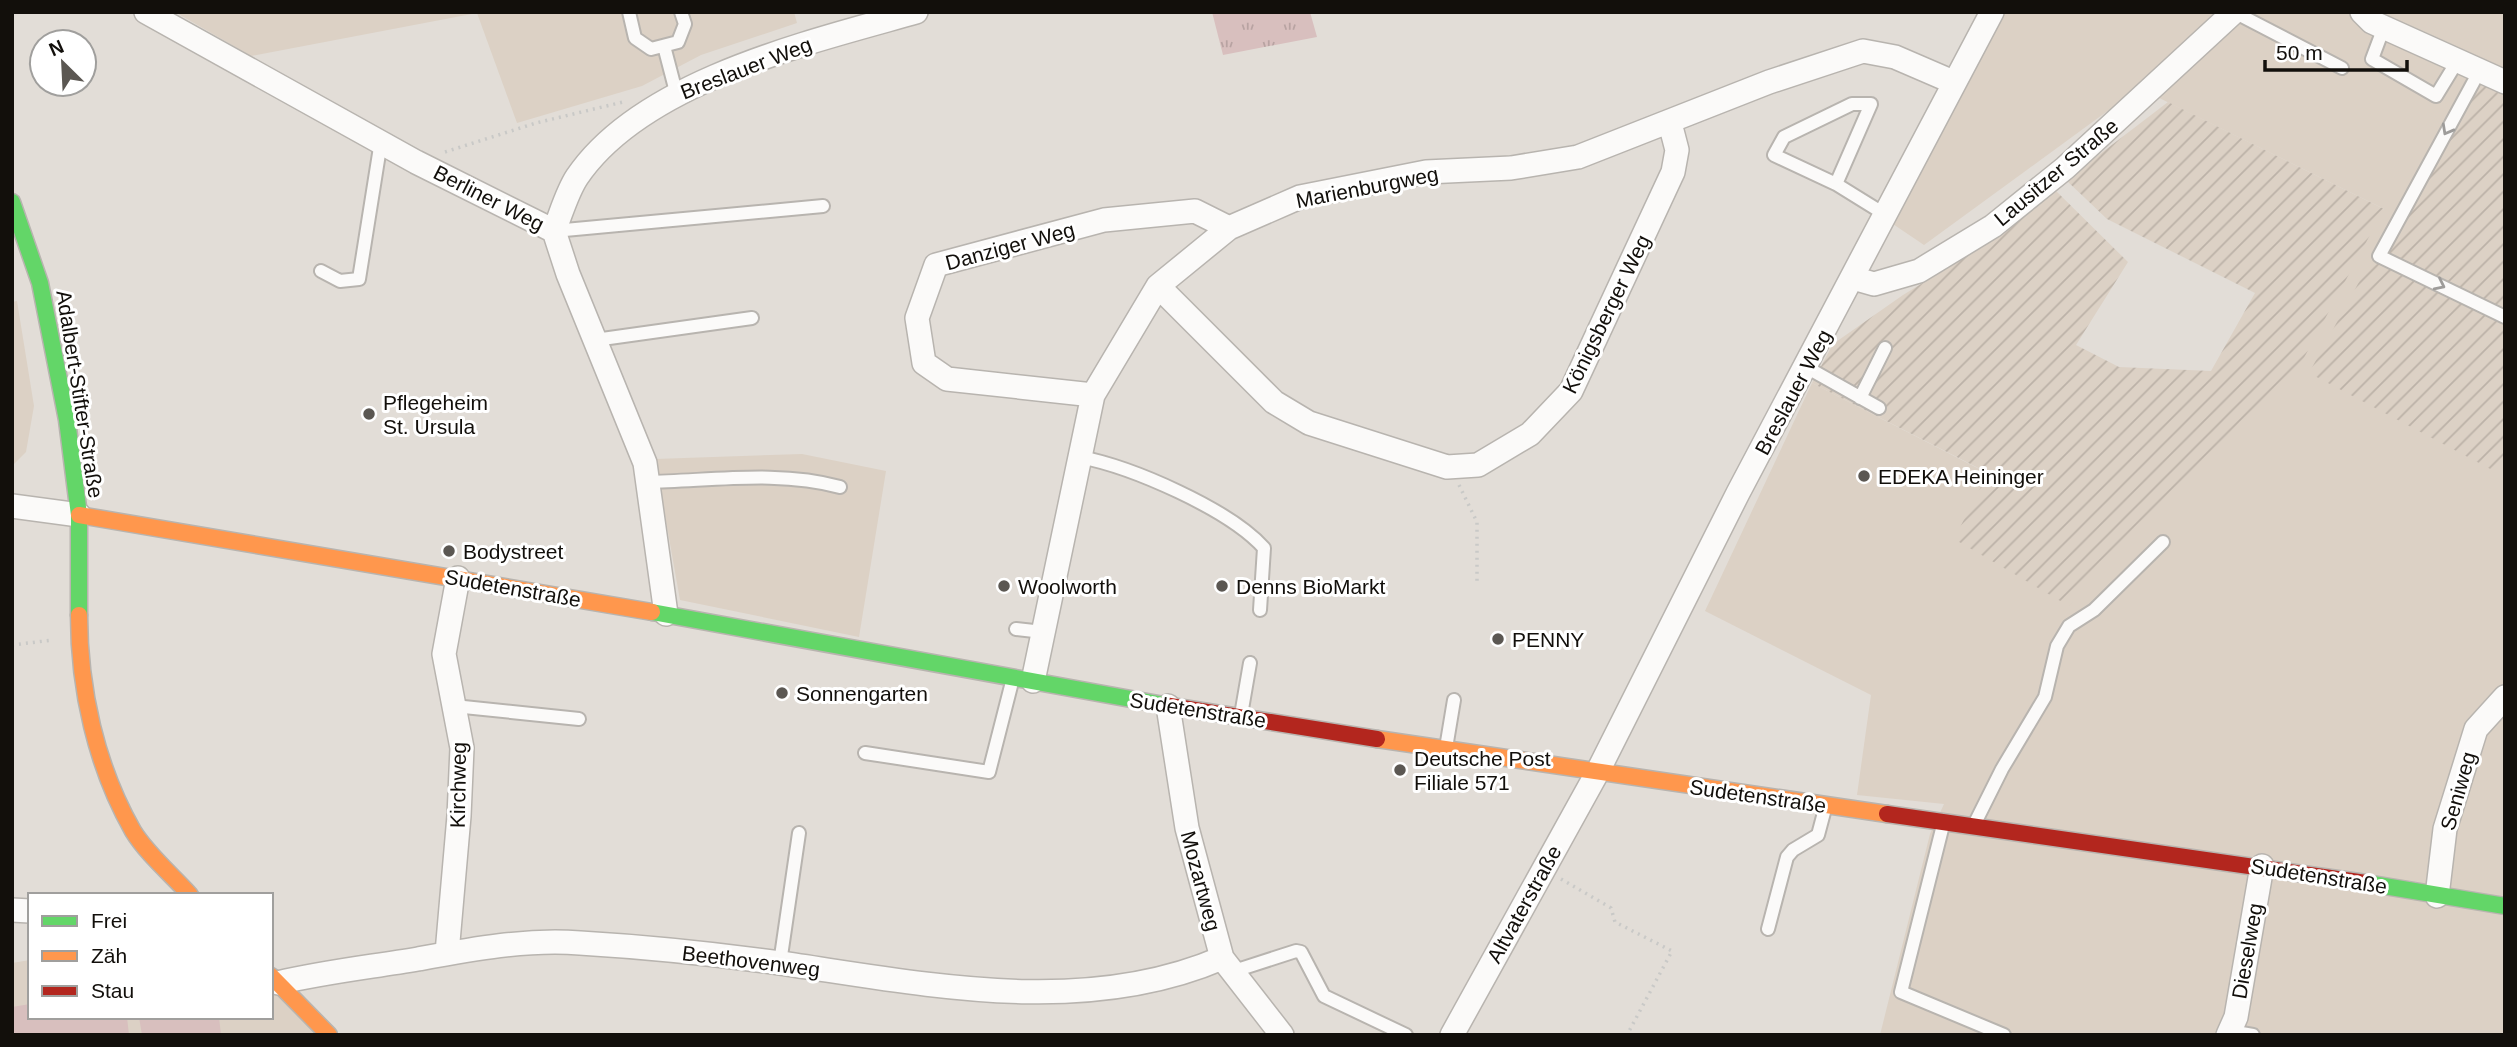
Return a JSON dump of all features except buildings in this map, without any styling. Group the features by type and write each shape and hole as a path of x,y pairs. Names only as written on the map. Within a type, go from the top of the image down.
{"street":[{"name":"Berliner Weg","path":"146,12 416,162 554,231 645,463 666,614"},
{"name":"Breslauer Weg","path":"554,231 576,177 608,141 676,92 810,43 860,20 916,12"},
{"name":"Breslauer Weg","path":"1597,773 1953,82 1992,12"},
{"name":"Lausitzer Straße","path":"1853,278 1874,284 1919,271 1993,226 2065,168 2234,12"},
{"path":"2362,12 2384,27 2505,82"},
{"name":"Marienburgweg","path":"1023,679 1043,632 1093,395 1158,286 1229,228 1300,197 1426,172 1511,168 1578,157 1769,82 1863,51 1895,57 1953,82"},
{"name":"Königsberger Weg","path":"1158,286 1275,402 1309,423 1447,467 1478,465 1530,434 1571,391 1673,172 1677,150 1670,123"},
{"name":"Adalbert-Stifter-Straße","path":"12,202 40,283 51,329 79,515 79,633 83,694 103,762 134,832 188,893"},
{"name":"Danziger Weg","path":"1093,395 947,379 924,363 918,318 936,265 1104,220 1195,211 1229,228"},
{"name":"Sudetenstraße","path":"12,506 458,578 1168,706 1597,773 2263,866 2505,906"},
{"name":"Kirchweg","path":"447,953 462,748 444,653 458,578"},
{"name":"Seniweg","path":"2437,896 2445,829 2476,729 2505,697"},
{"name":"Mozartweg","path":"1168,706 1186,828 1226,965 1282,1035"},
{"name":"Altvaterstraße","path":"1452,1035 1597,773"},
{"name":"Dieselweg","path":"2229,1033 2240,994 2263,866"},
{"name":"Beethovenweg","path":"274,980 514,943 577,942 780,963 907,983 999,991 1063,991 1142,985 1226,965"},
{"path":"274,980 329,1035"}],"lane":[{"path":"629,12 635,38 651,49 678,42 685,24 681,12"},
{"path":"2234,12 2342,68"},
{"path":"2384,27 2372,59 2437,96 2458,60"},
{"path":"664,46 676,92"},
{"path":"2480,70 2379,256 2505,317"},
{"path":"1836,184 1871,104 1852,104 1784,137 1774,155 1836,184 1886,215"},
{"path":"321,271 340,281 359,279 381,141"},
{"path":"554,231 823,206"},
{"path":"595,340 752,318"},
{"path":"1860,398 1885,348"},
{"path":"1806,367 1879,408"},
{"path":"1080,457 1106,462 1168,488 1248,530 1264,548 1260,610"},
{"path":"647,482 769,478 817,481 839,487"},
{"path":"1974,826 2001,769 2045,697 2057,646 2069,626 2094,610 2164,542"},
{"path":"1016,629 1043,632"},
{"path":"1240,717 1250,663"},
{"path":"865,753 989,772 1023,679"},
{"path":"1446,748 1454,700"},
{"path":"454,706 579,719"},
{"path":"1768,929 1787,857 1793,850 1818,835 1826,805"},
{"path":"1944,821 1902,992 2004,1035"},
{"path":"780,963 799,833"},
{"path":"1226,965 1301,952 1324,996 1406,1035"},
{"path":"2229,1033 2253,1035"}],"path":[{"path":"416,162 536,123 633,100"},
{"path":"1456,466 1459,486 1477,522 1477,581"},
{"path":"12,645 43,642 79,633"},
{"path":"1544,869 1611,908 1615,922 1672,951 1628,1035"}],"shaded area":[{"path":"175,12 794,12 797,23 701,55 642,86 517,123 477,13 251,56"},
{"path":"2002,12 2505,12 2505,1035 1880,1035 1930,834 1944,804 1857,795 1871,695 1705,611 1812,383 1989,474 2069,605 2384,209 2139,88 1924,245 1887,220"},
{"path":"2471,78 2505,95 2505,454 2496,472 2309,373"},
{"path":"2168,102 2384,209 2298,369 2069,606 1954,539 1988,473 1812,383 1833,344 1903,295 1988,243 2054,189 2128,262 2076,345 2119,367 2211,371 2255,293 2107,219 2066,180"},
{"path":"17,301 34,406 26,452 12,466 12,302"},
{"path":"802,454 886,471 859,637 680,600 655,459"},
{"path":"28,960 28,1019 273,1019 273,979 329,1035 12,1035 12,963"}],"green space":[{"path":"1212,12 1310,12 1317,37 1223,55"},
{"path":"28,1004 28,1019 127,1019 129,1035 12,1035 12,1007"},
{"path":"139,1019 219,1019 221,1035 142,1035"}],"traffic: fast":[{"path":"12,202 40,283 67,420 79,515 79,615"},
{"path":"652,612 1164,705"},
{"path":"2366,883 2505,906"}],"traffic: slow":[{"path":"79,515 652,612"},
{"path":"79,615 86,699 109,780 139,840 188,893"},
{"path":"1377,739 1887,814"},
{"path":"273,978 329,1035"}],"traffic: jam":[{"path":"1164,705 1377,739"},
{"path":"1887,814 2366,883"}],"place":[{"name":"Pflegeheim St. Ursula","path":"369,414"},
{"name":"EDEKA Heininger","path":"1864,476"},
{"name":"Bodystreet","path":"449,551"},
{"name":"Woolworth","path":"1004,586"},
{"name":"Denns BioMarkt","path":"1222,586"},
{"name":"PENNY","path":"1498,639"},
{"name":"Sonnengarten","path":"782,693"},
{"name":"Deutsche Post Filiale 571","path":"1400,770"}]}
